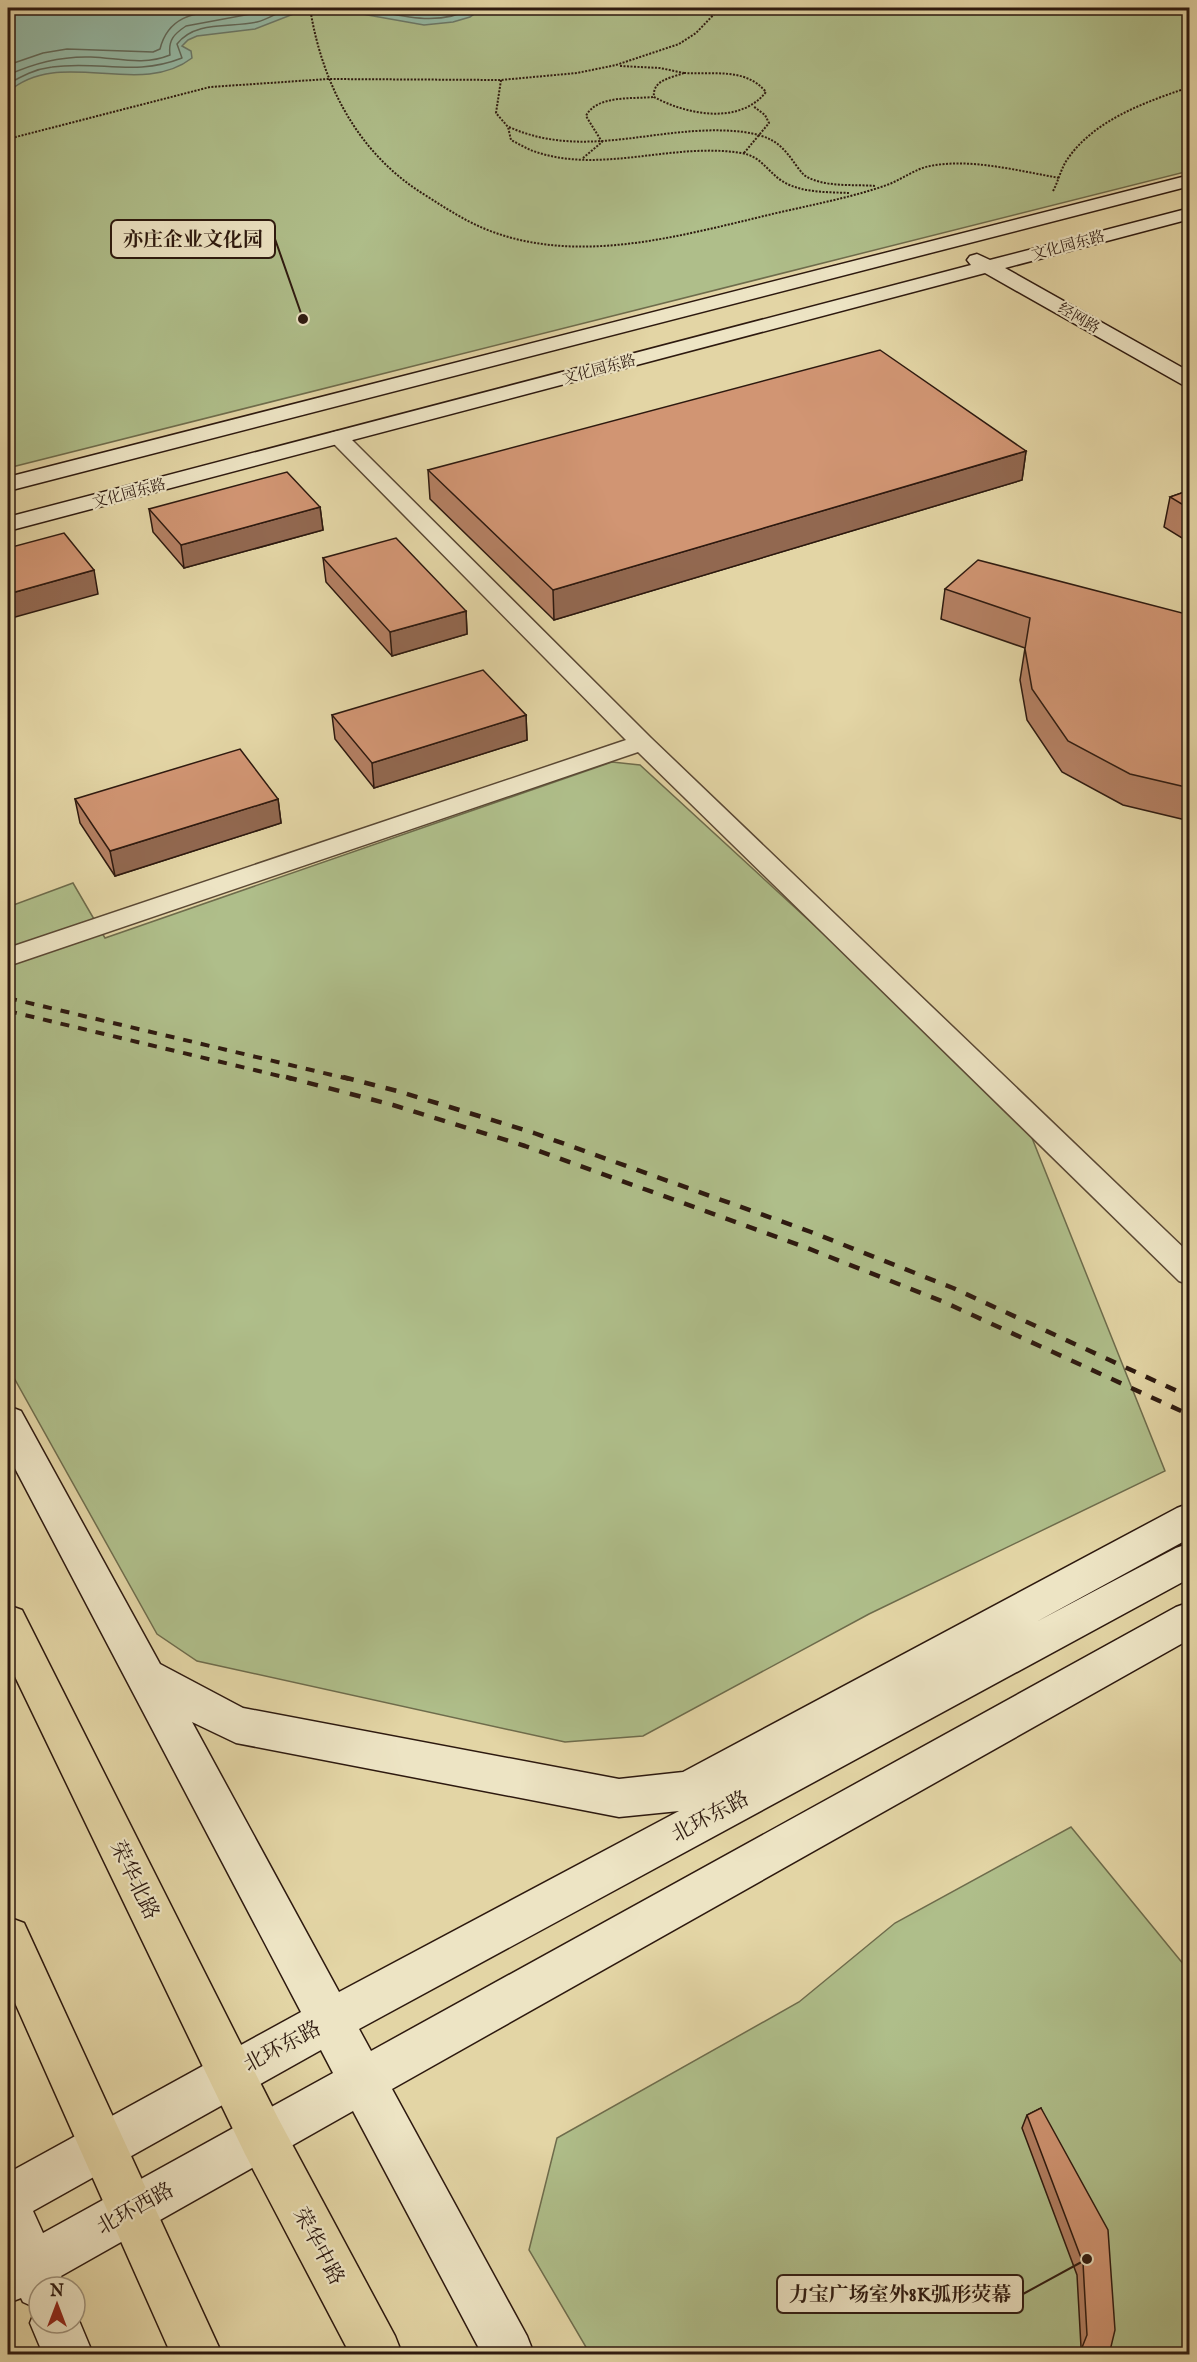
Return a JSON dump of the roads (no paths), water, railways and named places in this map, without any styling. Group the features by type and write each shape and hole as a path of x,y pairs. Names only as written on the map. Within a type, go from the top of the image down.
{"main road":[{"name":"荣华北路","path":"8,1622 262,2137"},
{"path":"8,1938 196,2355"},
{"name":"荣华中路","path":"262,2137 376,2355"}],"street":[{"path":"8,484 1190,180"},
{"name":"文化园东路","path":"8,503 1190,196"},
{"name":"文化园东路","path":"8,525 1190,213"},
{"path":"1092,238 1190,221"},
{"name":"经网路","path":"967,255 1190,381"},
{"path":"338,437 642,743 1190,1273"},
{"path":"8,491 97,480"},
{"path":"8,957 642,743"},
{"path":"8,1424 148,1677 361,2082 509,2355"},
{"path":"148,1677 236,1725 619,1798 688,1791 1190,1519"},
{"name":"北环东路","path":"231,2074 1190,1559"},
{"path":"262,2137 1190,1619"},
{"path":"8,2199 231,2074"},
{"name":"北环西路","path":"30,2275 131,2210 262,2137"},
{"path":"8,2209 27,2277"},
{"path":"60,2335 68,2355"}],"water":[{"path":"8,8 479,8 480,10 470,17 453,22 424,25 345,11 296,13 255,29 197,36 188,40 182,46 191,51 192,58 171,69 148,74 124,75 51,73 29,79 8,92"}],"railway":[{"path":"8,998 349,1079"},
{"path":"8,1011 292,1079"},
{"path":"286,1077 393,1105 525,1146 802,1246 944,1302 1190,1415"},
{"path":"343,1077 401,1092 534,1133 811,1232 953,1288 1190,1397"}],"place":[{"name":"亦庄企业文化园","path":"303,319"},
{"name":"力宝广场室外8K弧形荧幕","path":"1087,2259"}]}
